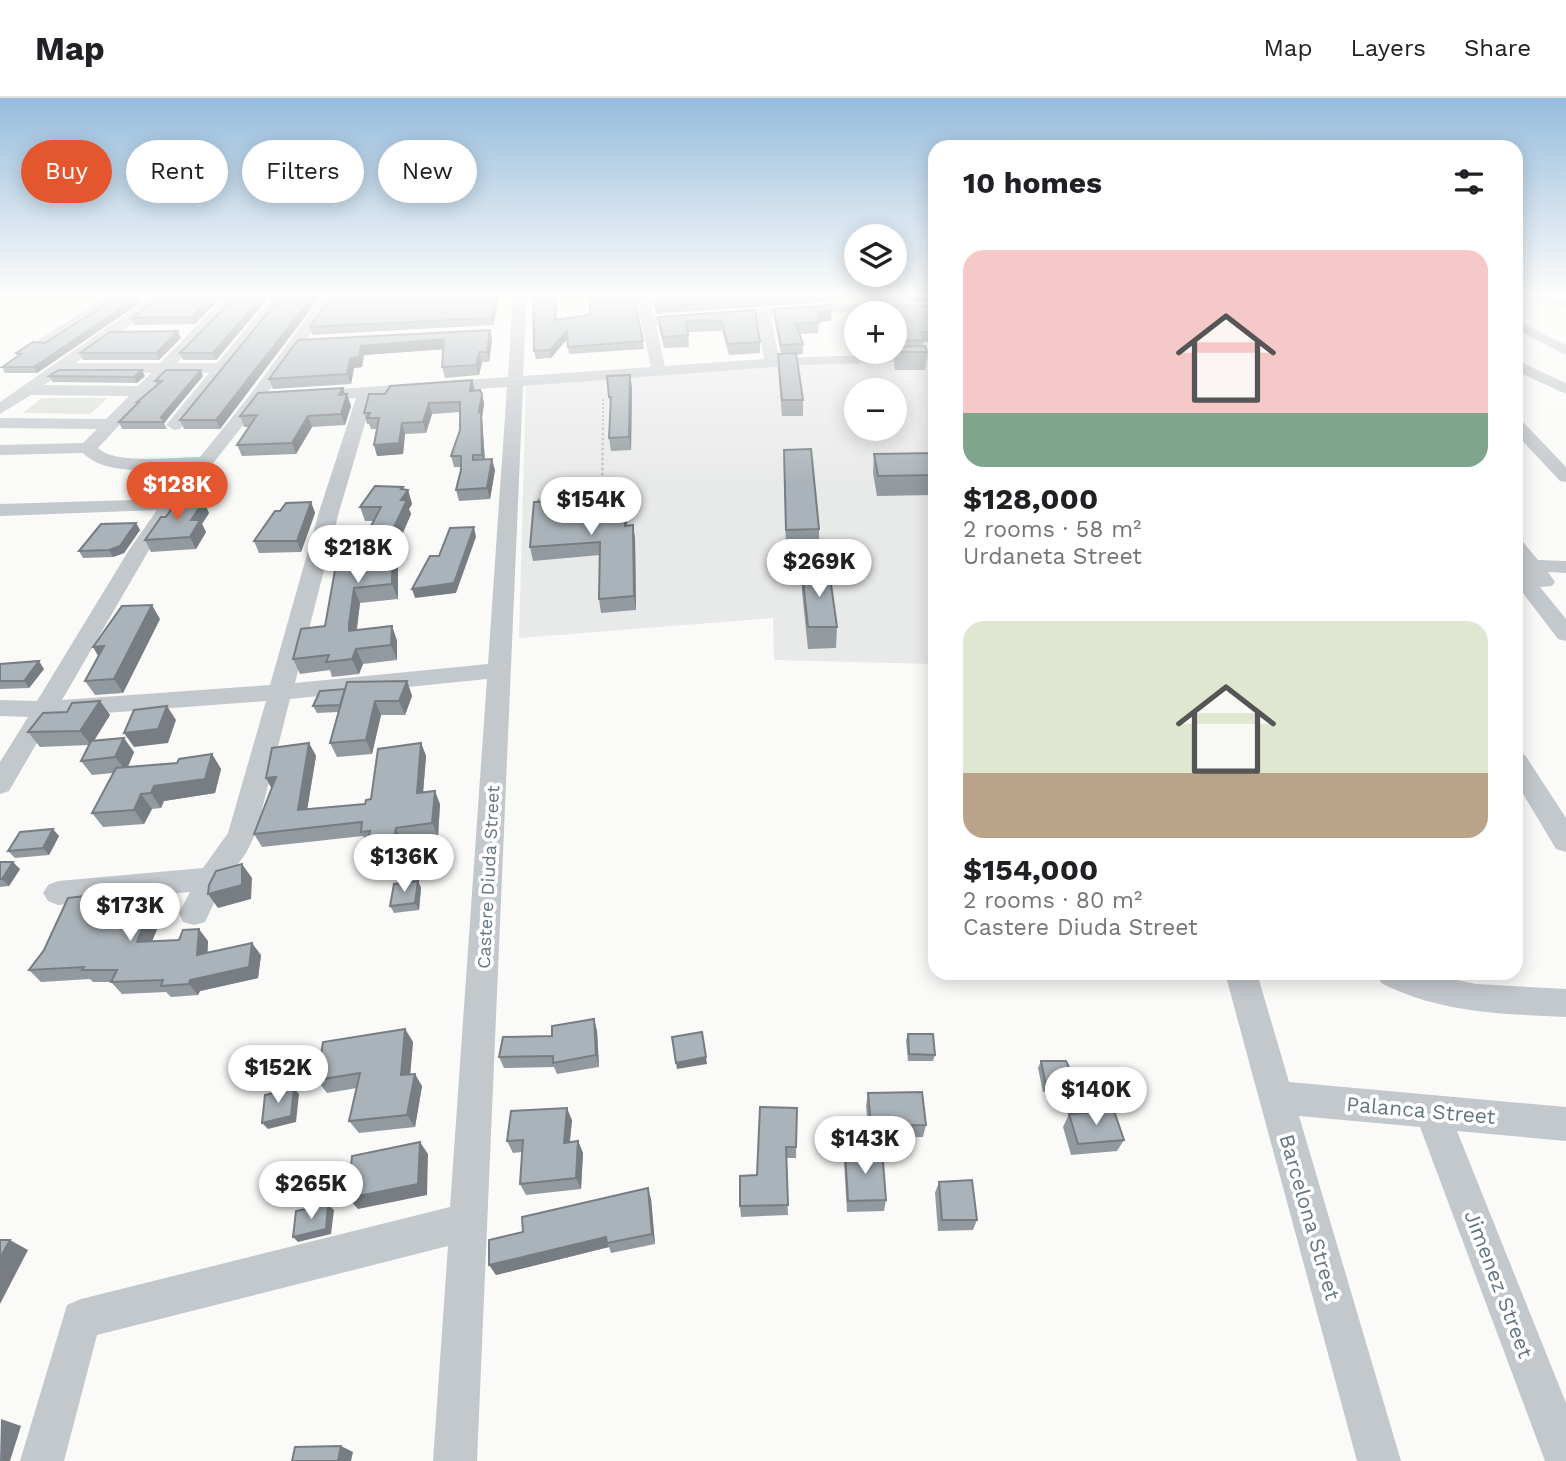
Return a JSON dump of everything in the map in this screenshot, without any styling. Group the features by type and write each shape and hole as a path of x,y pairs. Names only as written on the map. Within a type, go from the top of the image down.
{"street":[{"path":"0,409 75,357"},
{"path":"0,450 88,448 175,357"},
{"path":"174,425 231,357"},
{"path":"0,784 124,573 172,504 292,357"},
{"name":"Castere Diuda Street","path":"455,1461 501,670 515,381 513,357"},
{"path":"656,357 659,371"},
{"path":"771,357 772,363"},
{"path":"256,398 772,363 928,358"},
{"path":"59,368 222,368"},
{"path":"1523,368 1566,389"},
{"path":"26,390 142,390"},
{"path":"194,913 211,879 242,833 329,512 366,392"},
{"path":"0,423 110,424"},
{"path":"1523,432 1566,477"},
{"path":"88,448 97,457 116,463 205,462"},
{"path":"0,510 172,504"},
{"path":"1523,567 1566,567"},
{"path":"1523,569 1566,607"},
{"path":"1523,570 1566,634"},
{"path":"0,708 45,709 280,692 501,670"},
{"path":"1523,772 1566,841"},
{"path":"58,893 211,879"},
{"name":"Barcelona Street","path":"1243,980 1379,1461"},
{"path":"1406,980 1443,993 1566,1003"},
{"name":"Palanca Street","path":"1276,1097 1566,1124"},
{"name":"Jimenez Street","path":"1431,1111 1566,1458"},
{"path":"42,1461 81,1319 467,1222"}],"path":[{"path":"537,500 602,495 603,398"}],"shaded area":[{"path":"928,360 928,664 774,660 773,618 519,638 526,384 776,365 907,364 907,361"},
{"path":"42,398 108,398 90,414 23,413"}],"building":[{"path":"17,357 49,357 34,367 2,367"},
{"path":"232,357 265,357 216,420 180,420"},
{"path":"286,357 359,357 350,358 347,374 269,379"},
{"path":"443,357 478,357 476,365 442,367"},
{"path":"778,357 797,357 803,400 782,400"},
{"path":"59,370 142,370 134,377 49,376"},
{"path":"166,370 201,370 161,417 164,422 119,422 162,381 155,381"},
{"path":"630,375 629,437 609,438 611,397 607,376"},
{"path":"472,380 470,391 480,390 482,394 479,412 481,411 482,455 473,455 473,460 492,459 487,488 456,490 461,456 451,456 460,430 460,402 429,403 423,422 402,423 399,443 374,445 379,418 367,418 370,413 364,413 369,394 385,394 390,386"},
{"path":"343,388 339,395 347,394 341,414 308,416 292,443 237,445 257,415 240,416 258,393"},
{"path":"811,449 819,529 786,530 784,450"},
{"path":"928,453 928,475 878,476 874,454"},
{"path":"375,486 403,487 401,489 408,490 401,500 407,500 393,529 392,584 354,588 349,631 392,626 391,645 356,649 352,659 326,662 329,655 293,659 301,629 325,626 337,559 358,556 357,541 363,541 381,507 360,507"},
{"path":"626,497 625,526 633,525 634,596 599,599 600,542 530,547 534,502"},
{"path":"204,501 191,520 200,520 190,537 145,540 161,517 166,517 176,502"},
{"path":"311,502 297,541 254,541 275,511 280,511 286,503"},
{"path":"136,523 120,546 109,550 79,551 101,524"},
{"path":"474,527 454,583 412,589 430,556 439,556 450,528"},
{"path":"829,570 837,627 808,627 802,571"},
{"path":"152,605 114,679 85,681 104,646 93,647 122,606"},
{"path":"39,661 24,681 0,681 0,664"},
{"path":"407,681 399,701 375,701 366,740 330,743 347,682"},
{"path":"345,689 340,705 313,706 320,691"},
{"path":"100,701 80,731 28,732 43,713 67,712 72,703"},
{"path":"167,706 158,729 124,733 134,710"},
{"path":"124,738 115,757 81,761 91,741"},
{"path":"309,743 298,810 365,804 366,800 371,799 378,749 421,743 417,793 435,791 432,823 396,828 389,861 362,864 370,831 361,832 362,822 254,834 276,777 266,778 272,748"},
{"path":"212,754 205,779 154,786 151,793 141,794 134,810 92,813 116,768 177,763 179,759"},
{"path":"53,829 43,848 8,851 20,832"},
{"path":"0,862 13,862 2,879 0,879"},
{"path":"242,864 242,885 208,894 216,871"},
{"path":"418,881 415,903 390,906 394,884"},
{"path":"160,885 137,942 179,940 183,930 199,929 197,955 252,943 249,967 190,980 189,984 161,986 163,980 111,982 117,970 82,970 84,967 29,970 44,950 68,898"},
{"path":"594,1019 596,1055 553,1063 553,1056 499,1057 503,1037 552,1036 552,1026"},
{"path":"405,1029 401,1075 415,1074 407,1115 349,1121 360,1073 317,1080 323,1042"},
{"path":"702,1032 706,1057 676,1063 672,1037"},
{"path":"908,1034 933,1034 935,1055 909,1054"},
{"path":"1041,1061 1066,1061 1078,1086 1046,1086"},
{"path":"294,1088 291,1116 262,1123 265,1095"},
{"path":"922,1092 926,1125 871,1126 868,1093"},
{"path":"760,1107 797,1108 796,1147 786,1147 788,1205 740,1206 740,1176 757,1175"},
{"path":"567,1108 564,1143 578,1141 576,1178 520,1184 523,1140 507,1141 511,1111"},
{"path":"1114,1111 1124,1140 1078,1144 1069,1114"},
{"path":"420,1142 418,1184 348,1198 352,1156"},
{"path":"882,1150 886,1200 848,1201 845,1151"},
{"path":"972,1180 977,1220 942,1220 939,1182"},
{"path":"648,1188 652,1234 607,1243 606,1237 489,1265 489,1240 523,1232 522,1217"},
{"path":"328,1205 326,1229 293,1237 296,1211"},
{"path":"0,1240 10,1240 0,1258"},
{"path":"341,1446 338,1461 292,1461 295,1447"}]}
